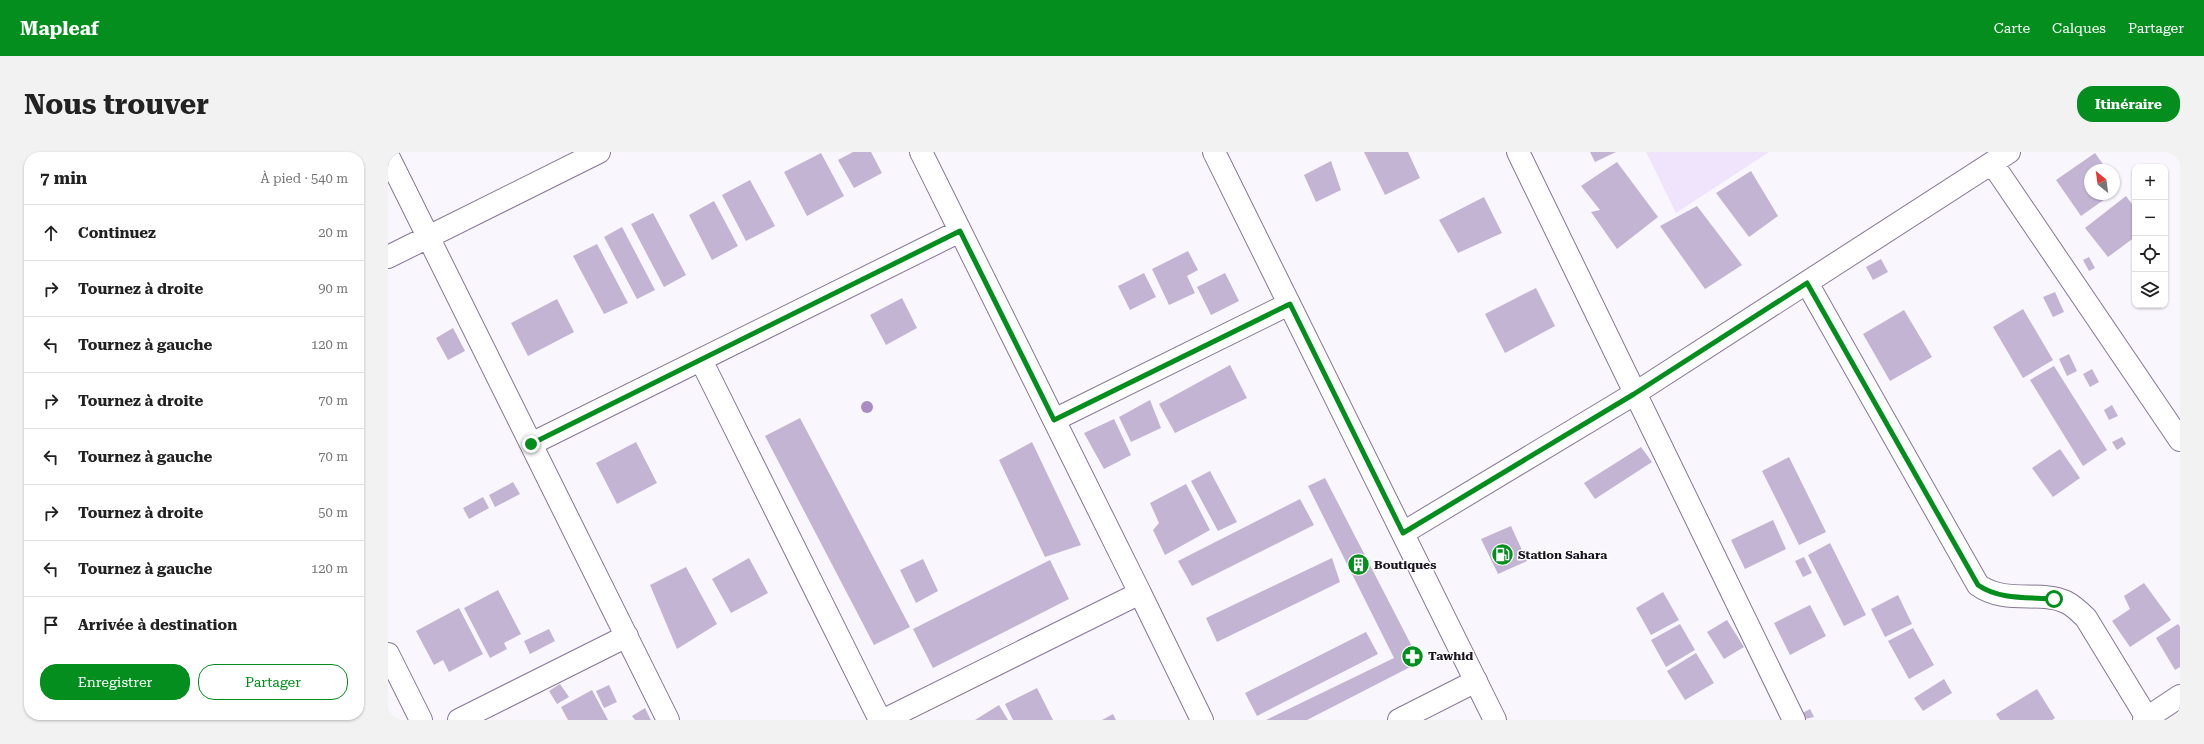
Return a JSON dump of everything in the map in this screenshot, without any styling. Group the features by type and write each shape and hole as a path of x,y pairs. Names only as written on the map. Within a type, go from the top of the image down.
{"street":[{"path":"388,257 599,152"},
{"path":"921,152 1202,720"},
{"path":"1214,152 1495,720"},
{"path":"1518,152 1634,394 1794,720"},
{"path":"388,156 668,720"},
{"path":"1403,533 1634,394 2000,158 2180,440"},
{"path":"531,444 960,231"},
{"path":"1807,283 1978,585 1988,592 2001,595 2066,602 2077,609 2086,618 2145,719 2180,696"},
{"path":"1054,420 1290,304"},
{"path":"701,360 880,720"},
{"path":"884,720 1140,592"},
{"path":"459,720 627,636"},
{"path":"388,654 421,720"},
{"path":"1399,720 1476,681"}],"shaded area":[{"path":"1646,152 1769,152 1676,213"}],"building":[{"path":"853,152 871,152 882,173 854,188 838,160"},
{"path":"1364,152 1408,152 1420,178 1385,195"},
{"path":"1590,152 1616,152 1595,162"},
{"path":"821,153 844,196 807,216 784,172"},
{"path":"2095,153 2103,164 2084,164 2084,200 2104,200 2081,216 2056,180"},
{"path":"1331,161 1341,190 1316,202 1304,175"},
{"path":"1617,162 1658,217 1617,249 1591,212 1600,210 1581,186"},
{"path":"1751,171 1778,216 1749,237 1716,193"},
{"path":"750,180 775,226 746,241 722,195"},
{"path":"2126,196 2132,204 2132,239 2108,257 2085,228"},
{"path":"1484,197 1502,233 1458,253 1439,220"},
{"path":"714,201 738,246 712,260 689,215"},
{"path":"1697,206 1742,265 1705,289 1660,226"},
{"path":"653,213 686,275 664,287 631,224"},
{"path":"622,227 655,290 637,299 604,237"},
{"path":"597,244 628,303 604,314 573,256"},
{"path":"1188,251 1198,270 1187,276 1195,293 1169,305 1152,269"},
{"path":"2089,257 2095,268 2089,271 2083,260"},
{"path":"1881,259 1888,272 1873,280 1866,267"},
{"path":"1144,273 1156,297 1130,310 1118,286"},
{"path":"1225,273 1239,301 1211,315 1197,287"},
{"path":"1536,288 1555,326 1505,353 1485,314"},
{"path":"2055,292 2064,312 2053,317 2043,297"},
{"path":"902,298 917,328 886,345 870,315"},
{"path":"557,299 574,332 528,356 511,323"},
{"path":"2023,309 2053,360 2023,378 1993,327"},
{"path":"1904,310 1932,357 1890,381 1863,334"},
{"path":"453,328 465,351 448,360 436,338"},
{"path":"2069,354 2077,371 2067,376 2059,359"},
{"path":"1230,365 1247,398 1175,433 1159,404"},
{"path":"2054,366 2107,450 2083,466 2030,380"},
{"path":"2092,369 2099,382 2090,387 2083,374"},
{"path":"1150,400 1161,428 1131,442 1119,417"},
{"path":"2112,405 2118,416 2109,420 2104,410"},
{"path":"800,418 910,627 874,645 765,436"},
{"path":"1114,419 1131,455 1104,469 1084,433"},
{"path":"2122,437 2126,444 2117,450 2112,442"},
{"path":"636,442 657,483 617,504 596,463"},
{"path":"1032,442 1081,545 1045,557 999,460"},
{"path":"1641,447 1652,462 1595,499 1584,483"},
{"path":"2060,449 2080,478 2053,497 2032,468"},
{"path":"1789,457 1826,532 1799,545 1762,471"},
{"path":"1210,471 1237,522 1218,531 1191,481"},
{"name":"Boutiques","path":"1325,478 1420,662 1307,720 1266,720 1394,658 1308,486"},
{"path":"513,482 520,494 495,507 489,495"},
{"path":"1186,484 1210,530 1165,555 1153,530 1159,523 1150,503"},
{"path":"483,497 489,508 469,519 463,508"},
{"path":"1300,499 1314,525 1192,586 1178,561"},
{"path":"1773,520 1786,549 1745,569 1731,540"},
{"path":"1511,526 1527,561 1498,574 1481,539"},
{"path":"1830,543 1866,615 1844,626 1808,555"},
{"path":"1804,557 1812,573 1803,577 1795,561"},
{"path":"749,558 768,593 731,613 712,579"},
{"path":"1332,558 1340,582 1217,642 1206,618"},
{"path":"923,559 938,591 916,603 900,570"},
{"path":"1050,560 1069,599 933,668 913,629"},
{"path":"686,567 717,624 677,649 650,585"},
{"path":"2144,583 2171,620 2130,647 2112,621 2130,609 2124,596"},
{"path":"498,590 521,634 504,643 507,649 490,658 464,608"},
{"path":"1663,592 1679,620 1651,635 1636,608"},
{"path":"1898,595 1912,624 1885,637 1871,609"},
{"path":"1810,605 1826,636 1790,655 1774,623"},
{"path":"459,608 483,654 449,672 443,660 434,665 416,631"},
{"path":"1727,620 1744,647 1724,659 1707,632"},
{"path":"1680,624 1695,650 1666,667 1651,640"},
{"path":"2178,624 2180,627 2180,667 2175,670 2156,638"},
{"path":"1913,628 1934,665 1909,679 1888,641"},
{"path":"549,629 555,641 530,654 524,641"},
{"path":"1366,632 1378,654 1257,716 1245,693"},
{"path":"1696,653 1714,683 1685,700 1667,671"},
{"path":"1944,679 1952,693 1923,711 1914,698"},
{"path":"560,684 569,697 557,704 549,691"},
{"path":"609,685 617,702 604,708 596,691"},
{"path":"1037,688 1053,720 1013,720 1005,704"},
{"path":"2037,689 2055,718 2052,720 2000,720 1996,714"},
{"path":"592,690 608,720 568,720 561,707"},
{"path":"999,705 1008,720 975,720"},
{"path":"645,708 651,720 635,720 632,716"},
{"path":"1810,709 1814,717 1801,720 1799,715"},
{"path":"1113,714 1116,720 1102,720"}],"place":[{"name":"Station Sahara","path":"1503,555"},
{"name":"Boutiques","path":"1359,565"},
{"name":"Tawhid","path":"1413,656"}],"route":[{"path":"531,444 960,231 1054,420 1290,304 1403,533 1634,394 1807,283 1978,585 1988,592 2001,595 2054,599"}]}
